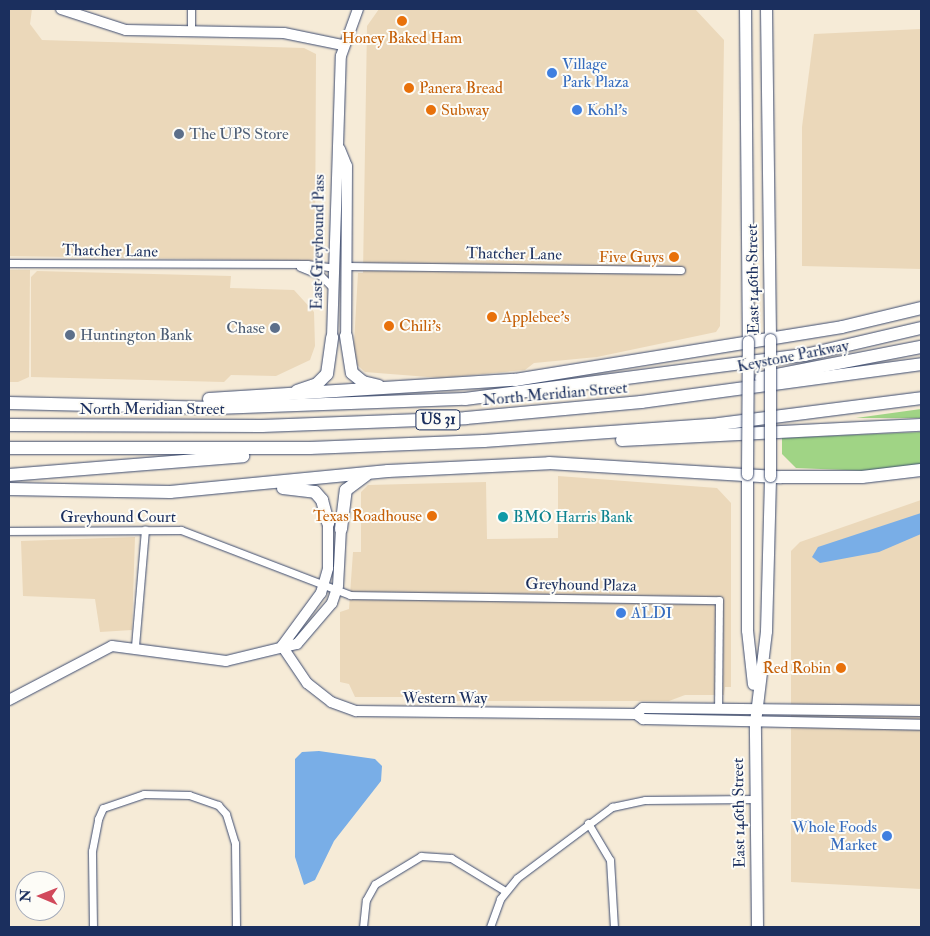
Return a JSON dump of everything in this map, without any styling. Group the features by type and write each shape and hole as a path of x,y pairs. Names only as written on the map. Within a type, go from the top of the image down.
{"highway":[{"path":"100,404 285,396 444,386 567,373 770,338 921,308"},
{"path":"9,403 216,408 465,400 805,354 921,328"},
{"path":"346,336 349,368 363,382 444,386"},
{"path":"285,396 324,378 330,365 332,337"},
{"name":"Keystone Parkway","path":"671,398 921,347"},
{"name":"North Meridian Street","path":"9,425 388,422 671,398 921,364"},
{"name":"US 31","path":"9,448 376,446 484,441 719,424 921,398"},
{"path":"484,441 668,439 920,425"},
{"path":"9,475 376,446"},
{"path":"9,489 131,492 228,487 388,471 549,463 770,476 862,476 921,470"},
{"path":"341,529 346,490 363,476 388,471"},
{"path":"228,487 309,490 322,500 328,523"}],"main road":[{"name":"East 146th Street","path":"745,9 748,341 747,630 755,704"},
{"name":"East 146th Street","path":"757,927 754,722 766,631 770,476 766,9"}],"street":[{"path":"61,9 126,30 284,33 342,45"},
{"path":"191,9 191,32"},
{"name":"East Greyhound Pass","path":"332,337 334,166 340,149 342,45 358,9"},
{"name":"East Greyhound Pass","path":"340,149 348,166 346,336"},
{"name":"Thatcher Lane","path":"9,263 300,267 320,275 332,287"},
{"name":"Thatcher Lane","path":"300,267 307,264 334,268"},
{"name":"Thatcher Lane","path":"347,266 681,270"},
{"path":"282,646 315,606 323,586 329,555 328,523"},
{"path":"135,646 145,529"},
{"name":"Greyhound Court","path":"9,531 145,529 207,537 336,592"},
{"path":"9,700 104,648 135,646 188,659 226,661 264,655 282,646 297,644 313,631 336,592 341,529"},
{"name":"Greyhound Plaza","path":"336,592 718,600 718,709"},
{"name":"Western Way","path":"282,646 307,683 330,702 356,711 636,714 643,719 921,725"},
{"name":"Western Way","path":"636,714 643,708 718,709 755,704 921,711"},
{"path":"851,724 858,717 921,711"},
{"path":"93,927 93,841 103,808 136,795 180,794 218,805 236,843 236,927"},
{"path":"490,927 505,891 588,823 612,807 634,801 755,800"},
{"path":"588,823 610,860 614,927"},
{"path":"364,927 366,900 375,884 388,872 421,856 451,858 505,891"}],"shaded area":[{"path":"9,9 32,9 30,24 42,40 304,48 316,54 315,261 9,256"},
{"path":"379,9 695,9 724,40 720,326 716,332 597,357 534,363 525,370 441,378 365,372 353,361 358,273 363,273 367,26"},
{"path":"921,29 921,269 802,266 802,127 814,34"},
{"path":"9,270 30,270 29,377 18,382 9,382"},
{"path":"37,271 231,276 230,288 294,290 314,312 315,346 310,360 276,376 231,375 224,382 31,377 31,277"},
{"path":"558,476 717,488 731,503 731,687 725,687 724,695 685,695 669,701 414,701 414,697 355,697 349,684 340,682 340,612 349,609 353,552 361,552 361,492 368,485 486,482 487,539 558,538"},
{"path":"921,500 921,889 791,882 791,551 800,542"},
{"path":"135,537 132,630 100,632 95,599 23,596 21,541"}],"green space":[{"path":"921,409 921,418 856,418"},
{"path":"921,432 921,464 870,471 796,468 782,454 782,438"}],"water":[{"path":"921,513 921,534 879,552 820,563 812,557 818,547"},
{"path":"319,751 375,759 382,766 381,781 334,841 315,880 304,885 295,857 295,759 302,752"}],"place":[{"name":"Honey Baked Ham","path":"402,21"},
{"name":"Village Park Plaza","path":"552,73"},
{"name":"Panera Bread","path":"409,88"},
{"name":"Subway","path":"431,110"},
{"name":"Kohl's","path":"577,110"},
{"name":"The UPS Store","path":"179,134"},
{"name":"Five Guys","path":"674,257"},
{"name":"Applebee's","path":"492,317"},
{"name":"Chili's","path":"389,326"},
{"name":"Chase","path":"275,328"},
{"name":"Huntington Bank","path":"70,335"},
{"name":"Texas Roadhouse","path":"432,516"},
{"name":"BMO Harris Bank","path":"503,517"},
{"name":"ALDI","path":"621,613"},
{"name":"Red Robin","path":"841,668"},
{"name":"Whole Foods Market","path":"887,836"}]}
